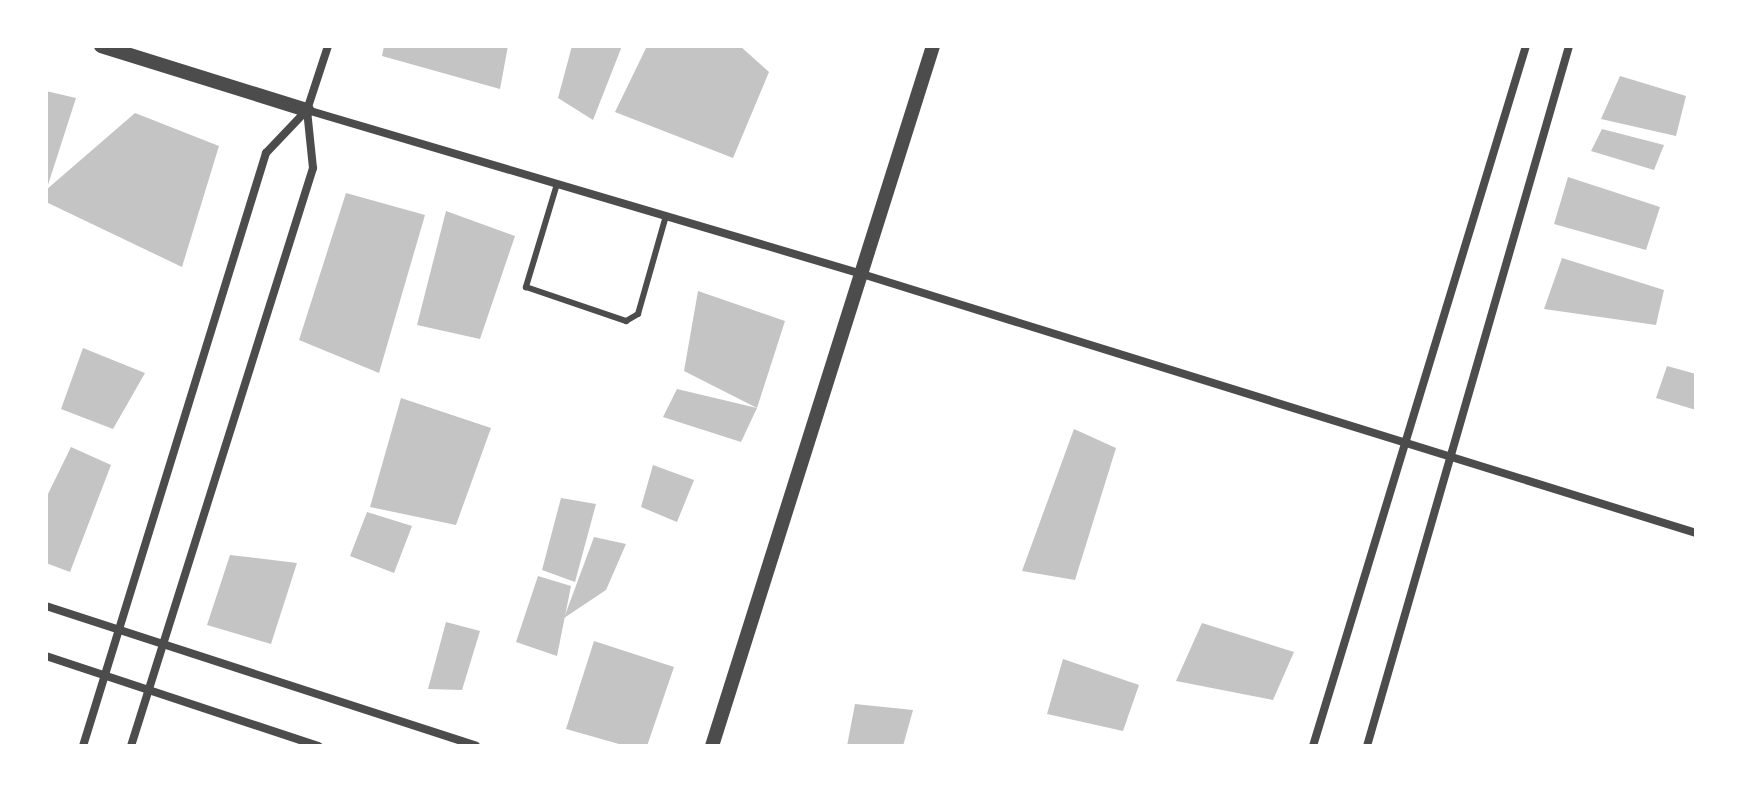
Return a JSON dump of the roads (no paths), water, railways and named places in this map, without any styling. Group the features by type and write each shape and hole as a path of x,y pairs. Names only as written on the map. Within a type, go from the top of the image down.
{"street":[{"path":"101,46 862,274 1406,443 1452,461 1696,533"},
{"path":"131,746 313,168 307,110 328,46"},
{"path":"712,746 933,46"},
{"path":"1313,746 1526,46"},
{"path":"1367,746 1452,461 1569,46"},
{"path":"83,746 266,153 307,110"},
{"path":"46,606 476,746"},
{"path":"46,656 318,746"}],"lane":[{"path":"557,184 526,287 626,321 638,314 666,216"}]}
